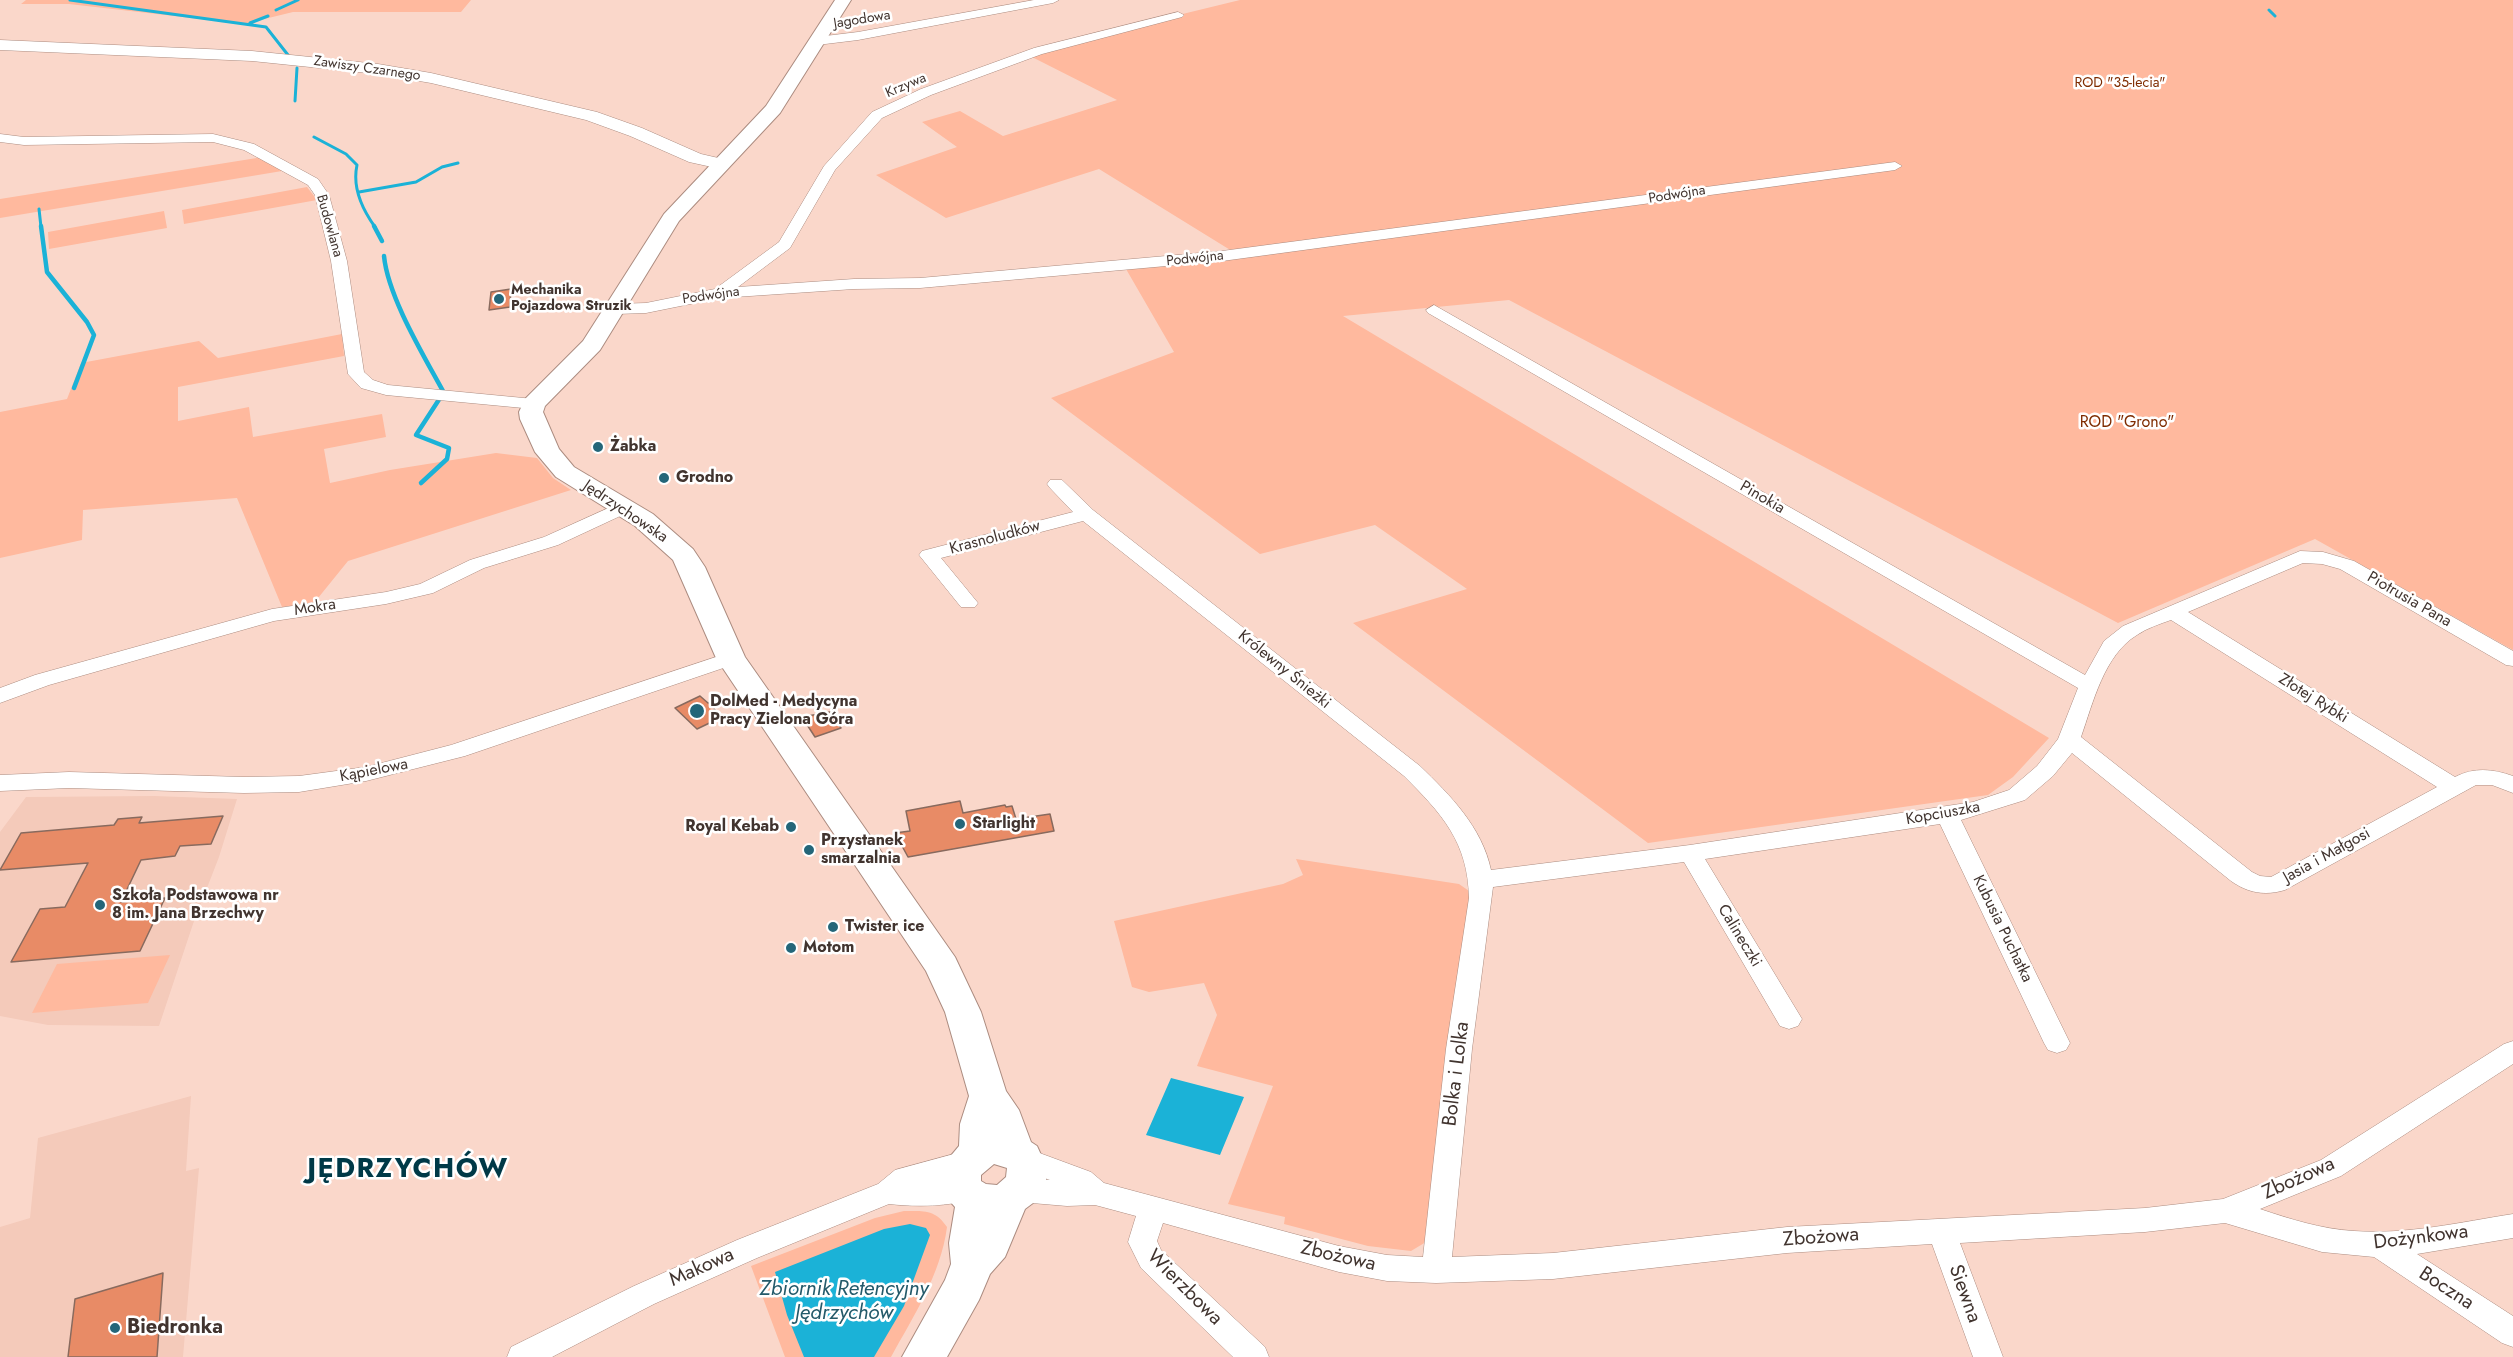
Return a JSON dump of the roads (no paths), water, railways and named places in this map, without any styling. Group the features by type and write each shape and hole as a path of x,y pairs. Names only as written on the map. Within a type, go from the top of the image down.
{"main road":[{"path":"534,404 592,345 671,218 774,108 843,0"},
{"name":"Jędrzychowska","path":"534,404 531,412 532,419 555,462 566,472 624,507 671,542 691,567 731,658 942,966 967,1021 987,1096 980,1124 994,1175 990,1244 972,1264 964,1287 924,1357"}],"street":[{"name":"Jagodowa","path":"817,41 858,36 1053,0"},
{"name":"Krzywa","path":"720,293 785,245 833,163 877,115 926,92 1038,51 1178,15"},
{"name":"Zawiszy Czarnego","path":"0,45 252,56 378,69 452,83 591,116 621,126 695,158 721,164"},
{"name":"Budowlana","path":"0,138 24,141 213,138 249,147 267,155 313,182 322,195 339,261 356,374 367,384 386,390 534,404"},
{"name":"Podwójna","path":"616,309 646,308 720,293 854,284 920,283 1222,256 1895,166"},
{"name":"Pinokia","path":"1434,310 2089,686"},
{"name":"Królewny Śnieżki","path":"1056,484 1086,514 1412,771 1442,801 1467,832 1478,859 1482,880"},
{"name":"Mokra","path":"0,696 52,676 272,615 386,598 426,588 477,564 551,541 624,507"},
{"name":"Krasnoludków","path":"968,603 929,555 1086,514"},
{"name":"Kopciuszka","path":"1482,880 1690,853 1947,814 1976,809 2017,795 2045,771 2069,740 2089,686 2111,645 2130,630 2300,557"},
{"name":"Piotrusia Pana","path":"2300,557 2323,558 2347,565 2513,660"},
{"name":"Złotej Rybki","path":"2173,612 2453,786"},
{"name":"Kąpielowa","path":"0,783 69,780 244,785 299,784 366,774 457,751 731,658"},
{"name":"Jasia i Małgosi","path":"2069,740 2239,875 2248,881 2269,886 2277,884 2471,778 2484,776 2513,785"},
{"name":"Kubusia Puchatka","path":"1947,814 2057,1043"},
{"name":"Calineczki","path":"1690,853 1789,1019"},
{"name":"Bolka i Lolka","path":"1436,1269 1459,1049 1482,880"},
{"name":"Zbożowa","path":"994,1175 1041,1190 1078,1196 1095,1193 1339,1259 1387,1268 1553,1266 1653,1257 1787,1240 2121,1222 2225,1211 2331,1167 2513,1051"},
{"name":"Makowa","path":"522,1357 644,1294 747,1248 888,1192 904,1194 994,1175"},
{"name":"Wierzbowa","path":"1153,1209 1142,1242 1151,1259 1254,1357"},
{"name":"Dożynkowa","path":"2225,1211 2329,1241 2379,1245 2513,1226"},
{"name":"Siewna","path":"1941,1230 1988,1357"},
{"name":"Boczna","path":"2379,1245 2513,1333"}],"water":[{"path":"1171,1078 1244,1097 1220,1155 1146,1135"},
{"name":"Zbiornik Retencyjny Jędrzychów","path":"910,1224 926,1228 930,1235 904,1306 874,1357 804,1357 787,1315 775,1272 884,1229"}],"waterway":[{"path":"70,0 266,27 288,55"},
{"path":"276,10 298,0"},
{"path":"2269,10 2275,16"},
{"path":"250,23 268,16"},
{"path":"295,101 297,68"},
{"path":"314,137 346,154 357,165 356,182 359,198 375,227"},
{"path":"359,192 416,182 442,167 458,163"},
{"path":"39,209 41,227"},
{"path":"41,226 47,272 87,322 94,335 74,388"},
{"path":"374,226 382,241"},
{"path":"384,256 399,308 444,393"},
{"path":"421,483 447,459 449,448 416,435 440,398"}],"place":[{"name":"Mechanika Pojazdowa Struzik","path":"499,299"},
{"name":"Żabka","path":"598,447"},
{"name":"Grodno","path":"664,478"},
{"name":"DolMed - Medycyna Pracy Zielona Góra","path":"697,711"},
{"name":"Starlight","path":"960,824"},
{"name":"Royal Kebab","path":"791,827"},
{"name":"Przystanek smarzalnia","path":"809,850"},
{"name":"Szkoła Podstawowa nr 8 im. Jana Brzechwy","path":"100,905"},
{"name":"Twister ice","path":"833,927"},
{"name":"Motom","path":"791,948"},
{"name":"Biedronka","path":"115,1328"}],"district":[{"name":"JĘDRZYCHÓW","path":"408,1170"}],"park label":[{"name":"ROD \"35-lecia\"","path":"2120,84"},
{"name":"ROD \"Grono\"","path":"2127,423"}]}
